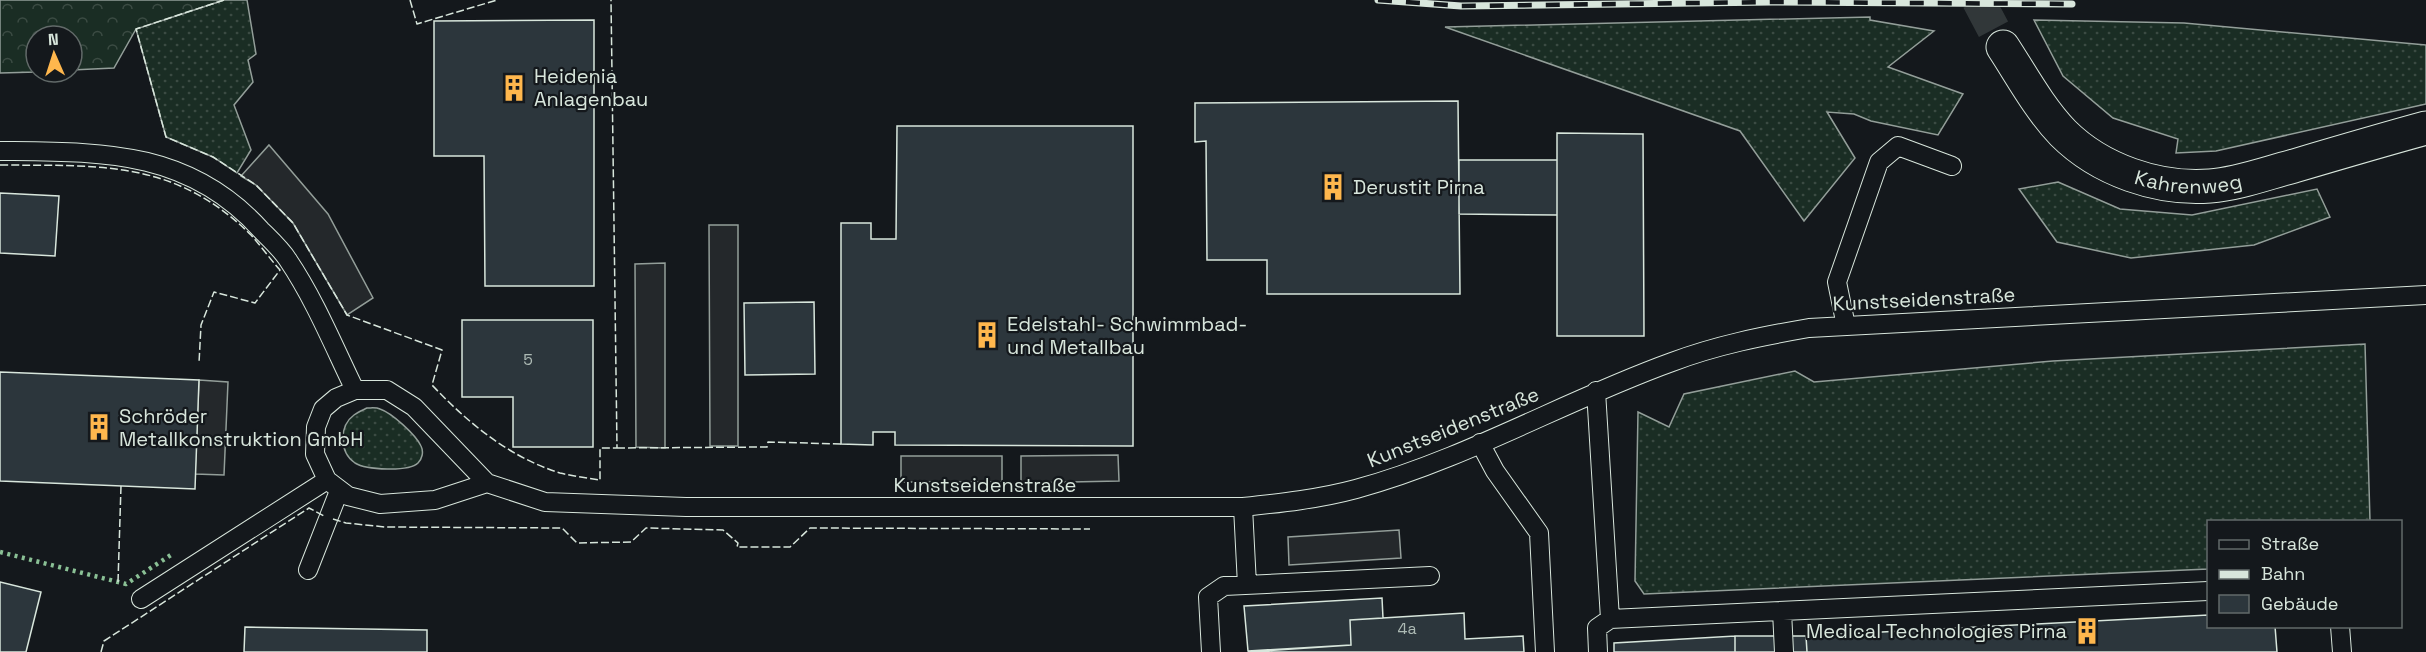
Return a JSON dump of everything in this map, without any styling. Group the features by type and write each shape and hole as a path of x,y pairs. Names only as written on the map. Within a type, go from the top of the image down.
{"street":[{"name":"Kahrenweg","path":"2003,47 2064,133 2096,159 2135,177 2176,185 2210,186 2256,177 2426,128"}],"lane":[{"path":"1846,326 1837,282 1879,162 1898,146 1952,166"},
{"path":"0,151 85,152 126,156 168,167 216,190 251,219 288,259 355,390"},
{"name":"Kunstseidenstraße","path":"333,486 315,454 316,427 323,409 336,398 355,390 387,390 414,407 487,483 545,502 633,506 1243,507 1300,501 1355,489 1418,469 1596,391 1674,361 1743,340 1809,328 2426,295"},
{"path":"1596,391 1610,619"},
{"path":"1480,443 1496,471 1539,533 1545,652"},
{"path":"333,486 348,496 380,504 435,500 487,483"},
{"path":"308,570 333,486"},
{"path":"141,599 333,486"},
{"path":"1243,507 1247,585"},
{"path":"1211,652 1208,597 1224,586 1430,576"},
{"path":"1598,652 1597,628 1610,619 2207,591"},
{"path":"1782,611 1784,652"},
{"path":"2340,628 2342,652"}],"green space":[{"path":"0,0 224,0 136,29 114,68 84,69 84,24 24,24 24,72 0,73"},
{"path":"224,0 247,0 256,54 248,60 253,82 234,105 251,150 237,173 213,157 166,137 136,29"},
{"path":"1870,17 1870,20 1934,31 1888,67 1963,94 1938,135 1871,121 1854,114 1827,112 1855,158 1804,221 1740,131 1445,27"},
{"path":"2034,20 2184,23 2426,45 2426,104 2216,151 2176,153 2178,139 2113,118 2063,76"},
{"path":"2058,182 2120,209 2192,215 2317,189 2330,217 2254,245 2131,258 2057,242 2019,189"},
{"path":"2365,344 2370,520 2207,520 2207,569 1644,594 1635,581 1638,412 1669,427 1684,394 1795,371 1814,382 2053,361"},
{"path":"367,408 385,411 409,431 422,448 421,460 418,463 406,468 377,468 360,465 350,458 343,439 346,426 354,415"}],"shaded area":[{"path":"269,145 328,214 373,298 347,315 293,223 256,185 241,176"},
{"path":"709,225 738,225 738,446 710,446"},
{"path":"665,263 665,448 636,447 635,264"},
{"path":"199,380 228,382 224,475 195,474"},
{"path":"1118,455 1119,481 1021,483 1021,456"},
{"path":"901,456 1002,456 1002,482 901,482"},
{"path":"1399,530 1401,558 1289,565 1288,537"}],"building":[{"name":"Heidenia Anlagenbau","path":"594,20 594,286 485,286 484,156 434,156 434,21"},
{"name":"Derustit Pirna","path":"1458,101 1460,294 1267,294 1267,260 1207,260 1206,141 1195,142 1195,103"},
{"name":"Edelstahl- Schwimmbad- und Metallbau","path":"897,126 1133,126 1133,446 895,445 895,432 873,432 873,445 841,444 841,223 871,223 871,239 896,239"},
{"path":"1557,133 1643,134 1644,336 1557,336"},
{"path":"1459,160 1557,160 1557,215 1459,214"},
{"path":"0,193 59,196 55,256 0,253"},
{"path":"814,302 815,374 745,375 744,303"},
{"path":"462,320 593,320 593,447 513,447 513,397 462,397"},
{"name":"Schröder Metallkonstruktion GmbH","path":"0,372 199,380 195,489 0,481"},
{"path":"0,582 41,592 26,652 0,652"},
{"path":"1382,598 1383,618 1350,620 1351,645 1248,651 1244,606"},
{"path":"1464,613 1465,639 1523,636 1524,652 1248,652 1351,645 1350,620"},
{"name":"Medical Technologies Pirna","path":"2207,615 2207,628 2275,628 2277,652 1807,652 1806,636"},
{"path":"245,627 427,630 427,652 244,652"},
{"path":"1735,636 1735,652 1614,652 1614,643"},
{"path":"1735,636 1806,636 1807,652 1735,652"}],"tunnel":[{"path":"1978,0 2003,47"}],"railway":[{"path":"1378,0 1461,6 1772,2 2072,4"}],"hedge":[{"path":"0,552 126,584 174,553"}],"fence":[{"path":"224,0 136,29 166,137 213,157 256,185 293,223 347,315 442,350 432,385 460,413 490,437 541,466 560,473 600,480 600,448 617,448 611,0"},
{"path":"410,0 417,24 497,0"},
{"path":"0,165 103,168 134,172 164,180 193,192 222,210 251,235 280,270 255,303 214,292 201,325 199,363"},
{"path":"617,448 767,447 768,442 841,444"},
{"path":"118,582 121,486"},
{"path":"101,652 104,641 309,508 324,516"},
{"path":"333,519 346,523 385,527 562,528 577,543 631,542 646,528 723,530 738,543 737,547 790,547 810,528 1090,529"}],"place":[{"name":"Heidenia Anlagenbau","path":"514,88"},
{"name":"Derustit Pirna","path":"1333,187"},
{"name":"Edelstahl- Schwimmbad- und Metallbau","path":"987,335"},
{"name":"Schröder Metallkonstruktion GmbH","path":"99,427"},
{"name":"Medical Technologies Pirna","path":"2087,631"}]}
